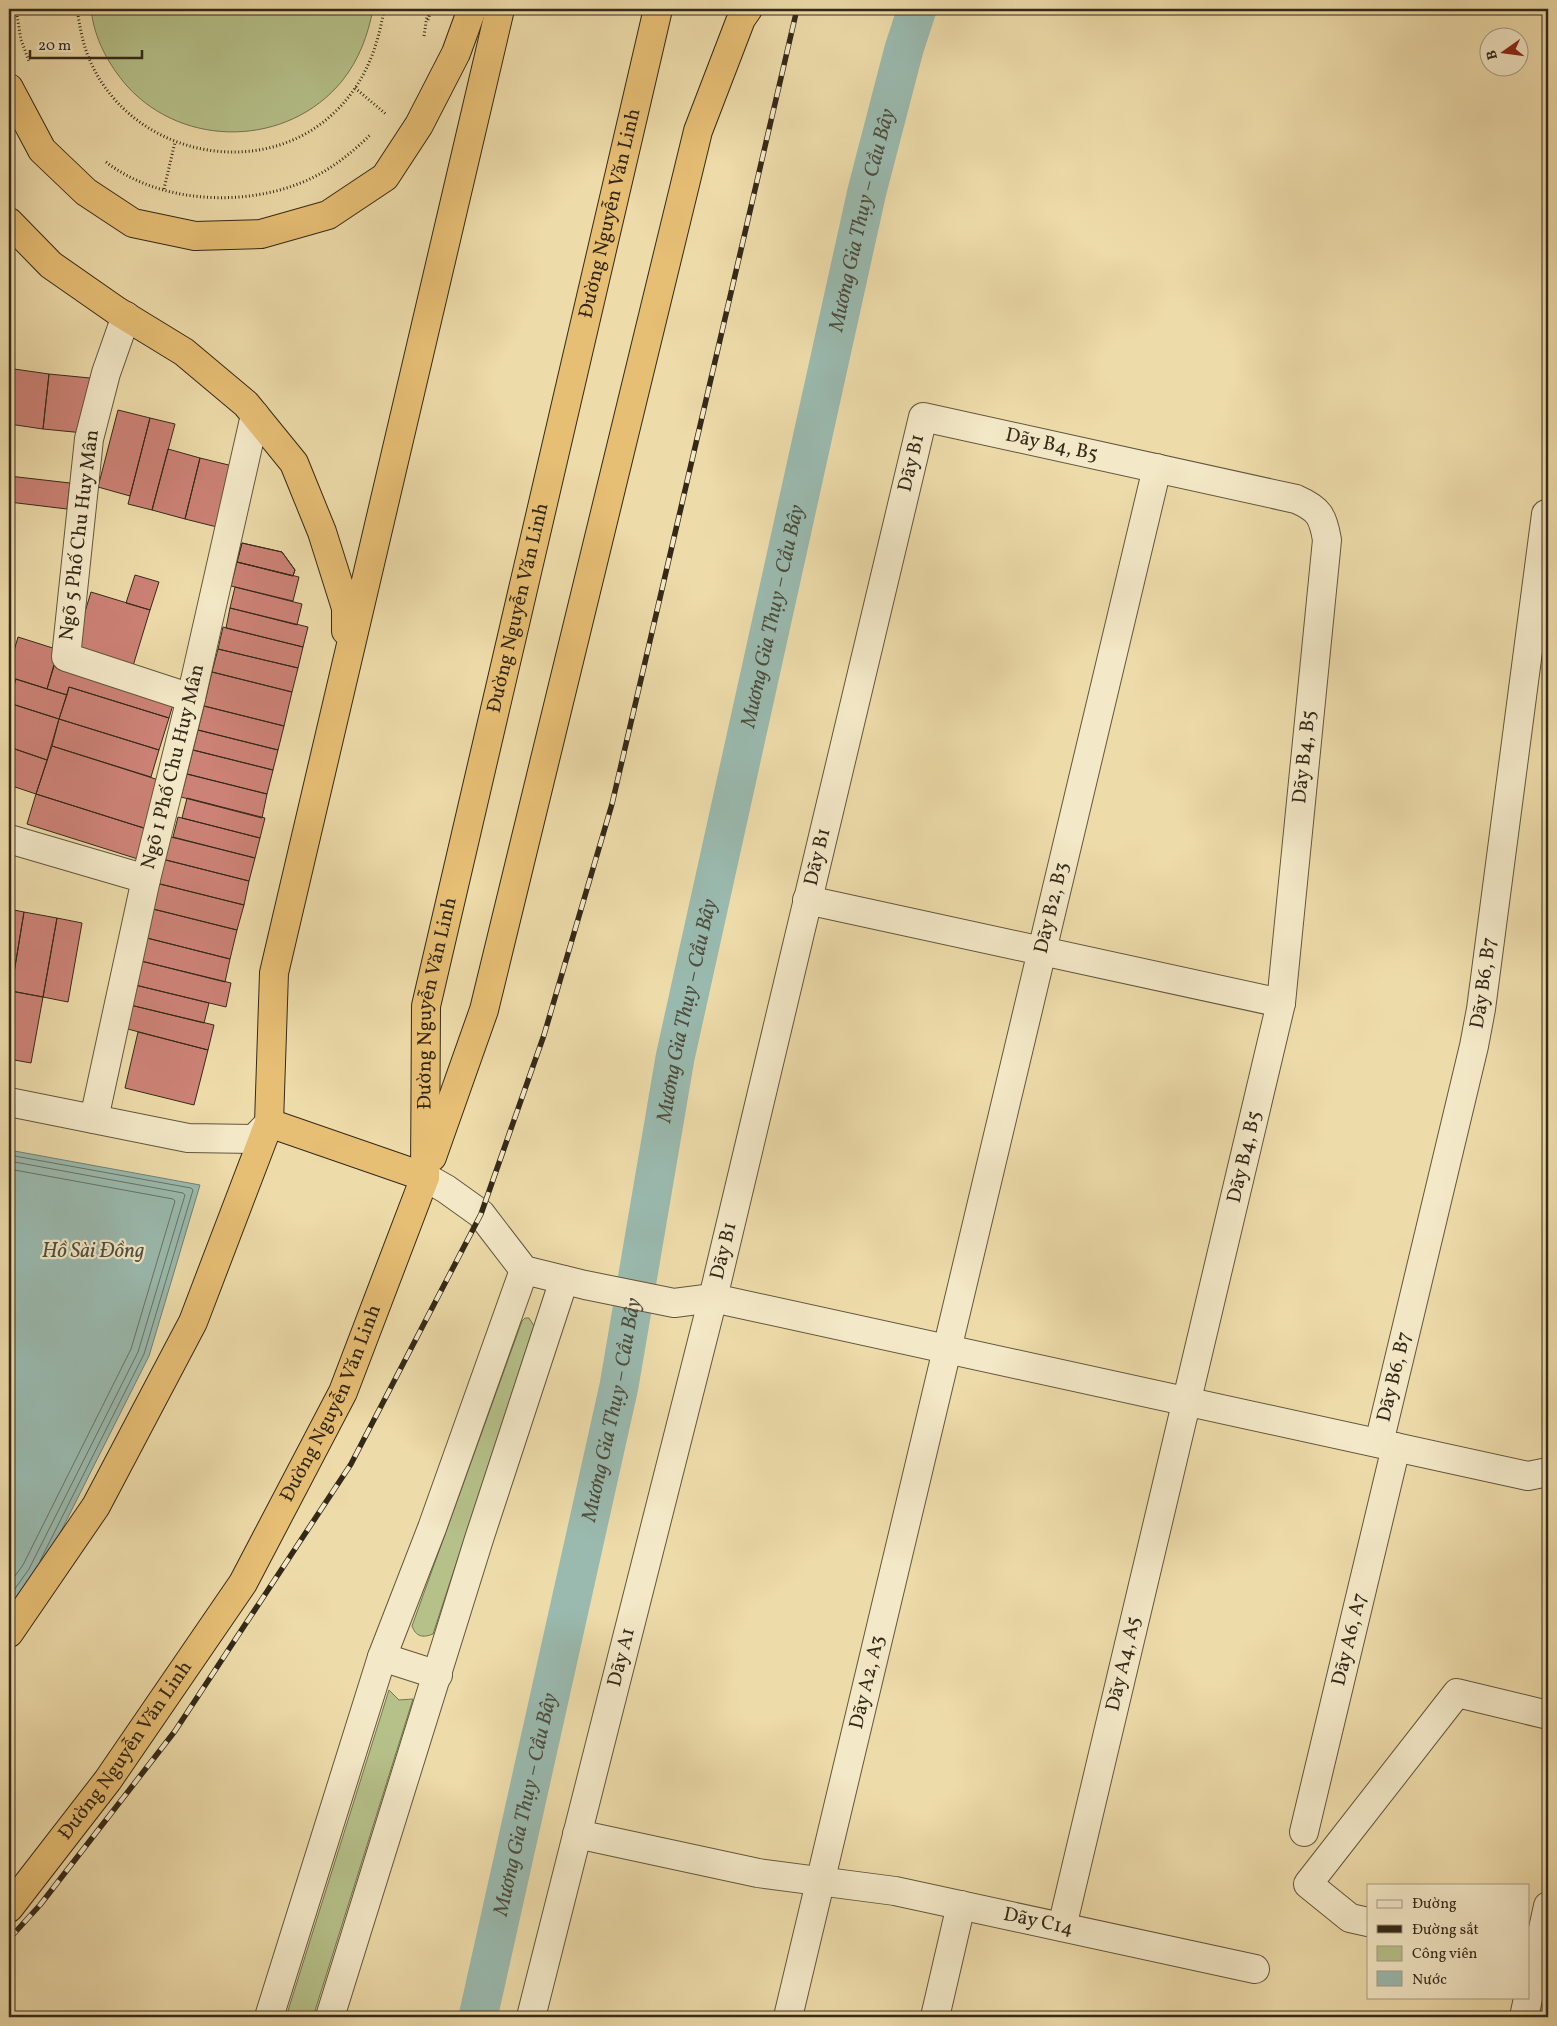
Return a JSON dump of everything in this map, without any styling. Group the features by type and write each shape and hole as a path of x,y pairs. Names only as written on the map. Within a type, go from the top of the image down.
{"highway":[{"path":"9,88 42,150 86,192 133,223 194,236 261,234 328,215 385,177 419,125 456,53 472,9"},
{"path":"9,1634 96,1506 193,1322 270,1123 274,973 500,9"},
{"name":"Đường Nguyễn Văn Linh","path":"9,1908 108,1780 243,1583 343,1392 425,1177 426,1006 658,9"},
{"path":"270,1123 425,1177 484,1010 698,131 741,19 748,9"},
{"path":"9,222 51,265 126,316 184,352 246,404 294,463 322,532 346,608 346,665"}],"street":[{"name":"Ngõ 5 Phố Chu Huy Mân","path":"126,316 106,373 89,439 66,657 191,698"},
{"name":"Ngõ 1 Phố Chu Huy Mân","path":"94,1119 146,879 191,698 255,415"},
{"name":"Dãy B4, B5","path":"923,417 1296,499 1313,506 1324,520 1327,540 1281,1003 1187,1402"},
{"name":"Dãy B1","path":"713,1298 923,417"},
{"name":"Dãy B2, B3","path":"948,1349 1157,468"},
{"name":"Dãy B6, B7","path":"1387,1445 1481,1009 1546,514"},
{"path":"9,839 146,879"},
{"path":"807,900 1281,1003"},
{"path":"9,1102 188,1138 218,1140 254,1139 270,1123"},
{"path":"425,1177 446,1189 481,1214 524,1270 674,1303 713,1298 1528,1476 1548,1472"},
{"path":"269,2017 382,1657 432,1528 524,1270"},
{"path":"330,2017 479,1539 574,1282"},
{"name":"Dãy A1","path":"531,2017 713,1298"},
{"name":"Dãy A2, A3","path":"788,2017 948,1349"},
{"name":"Dãy A4, A5","path":"1062,1927 1187,1402"},
{"name":"Dãy A6, A7","path":"1304,1832 1387,1445"},
{"path":"382,1657 438,1675"},
{"path":"1367,1922 1350,1918 1308,1884 1457,1694 1548,1714"},
{"name":"Dãy C14","path":"577,1834 742,1870 895,1891 1255,1969"},
{"path":"935,2017 961,1905"},
{"path":"1530,1976 1548,1906"},
{"path":"1524,2017 1527,1998"}],"path":[{"path":"77,9 82,37 92,64 107,90 127,110 149,129 175,142 203,150 232,153 260,150 288,142 314,128 337,110 356,88 370,63 380,35 384,9"},
{"path":"421,44 429,9"},
{"path":"356,88 387,115"},
{"path":"384,119 391,109"},
{"path":"105,161 147,184 184,194 223,198 262,194 299,184 333,166 359,147 375,130"},
{"path":"164,189 175,142"}],"green space":[{"path":"91,9 373,9 365,38 353,65 342,81 320,103 294,118 265,128 236,132 206,130 177,121 150,107 127,86 108,60 95,30"},
{"path":"525,1318 529,1318 534,1326 433,1634 420,1636 412,1626 522,1321"},
{"path":"389,1690 399,1700 413,1699 313,2017 286,2017"}],"water":[{"name":"Hồ Sài Đồng","path":"9,1150 200,1185 149,1356 39,1575 9,1615"}],"building":[{"path":"14,369 49,374 43,429 9,424"},
{"path":"49,374 90,378 84,433 43,429"},
{"path":"9,379 13,380 9,415"},
{"path":"118,410 150,418 130,496 98,487"},
{"path":"150,418 175,424 152,510 128,504"},
{"path":"168,449 200,458 185,519 152,510"},
{"path":"200,458 241,468 225,529 185,519"},
{"path":"9,476 70,483 67,509 9,502"},
{"path":"242,543 282,552 295,570 293,576 237,562"},
{"path":"242,543 282,552 295,570 293,576 237,562"},
{"path":"237,562 299,577 293,601 231,586"},
{"path":"135,575 159,582 150,610 126,603"},
{"path":"235,587 302,604 297,625 230,608"},
{"path":"91,592 150,610 133,666 74,648"},
{"path":"230,608 308,627 303,647 226,628"},
{"path":"223,627 303,647 298,668 218,649"},
{"path":"18,637 59,650 47,689 9,677 9,668"},
{"path":"218,649 298,668 292,692 212,672"},
{"path":"55,661 175,698 169,718 69,687 67,695 47,689"},
{"path":"212,672 292,692 284,726 204,706"},
{"path":"16,679 67,695 59,719 9,703"},
{"path":"69,687 169,718 159,750 59,719"},
{"path":"9,703 59,719 47,760 9,747"},
{"path":"204,706 284,726 278,750 198,730"},
{"path":"59,719 159,750 151,777 52,746"},
{"path":"198,730 278,750 273,770 193,750"},
{"path":"52,746 165,782 150,830 36,794"},
{"path":"9,747 47,760 36,794 9,785"},
{"path":"193,750 273,770 267,794 187,774"},
{"path":"187,774 267,794 262,818 181,797"},
{"path":"36,794 150,830 141,860 27,824"},
{"path":"187,798 265,818 260,838 182,818"},
{"path":"178,817 260,838 255,858 173,837"},
{"path":"167,836 255,858 249,881 162,859"},
{"path":"162,859 249,881 244,905 156,883"},
{"path":"156,883 244,905 237,930 149,908"},
{"path":"149,908 237,930 230,959 143,937"},
{"path":"9,909 24,912 11,991 9,991"},
{"path":"24,912 57,918 43,997 11,991"},
{"path":"57,918 82,923 68,1002 43,997"},
{"path":"143,937 230,959 225,982 137,960"},
{"path":"137,960 231,983 226,1007 131,984"},
{"path":"131,984 209,1003 204,1023 126,1004"},
{"path":"11,991 43,997 31,1063 9,1059 9,1001"},
{"path":"126,1004 214,1025 208,1050 120,1027"},
{"path":"138,1032 208,1050 194,1105 125,1088"}],"waterway":[{"name":"Mương Gia Thụy – Cầu Bây","path":"478,2017 619,1386 675,1058 867,191 904,49 917,9"}],"railway":[{"path":"9,1939 40,1905 175,1731 351,1464 481,1214 544,1035 612,804 797,9"}]}
